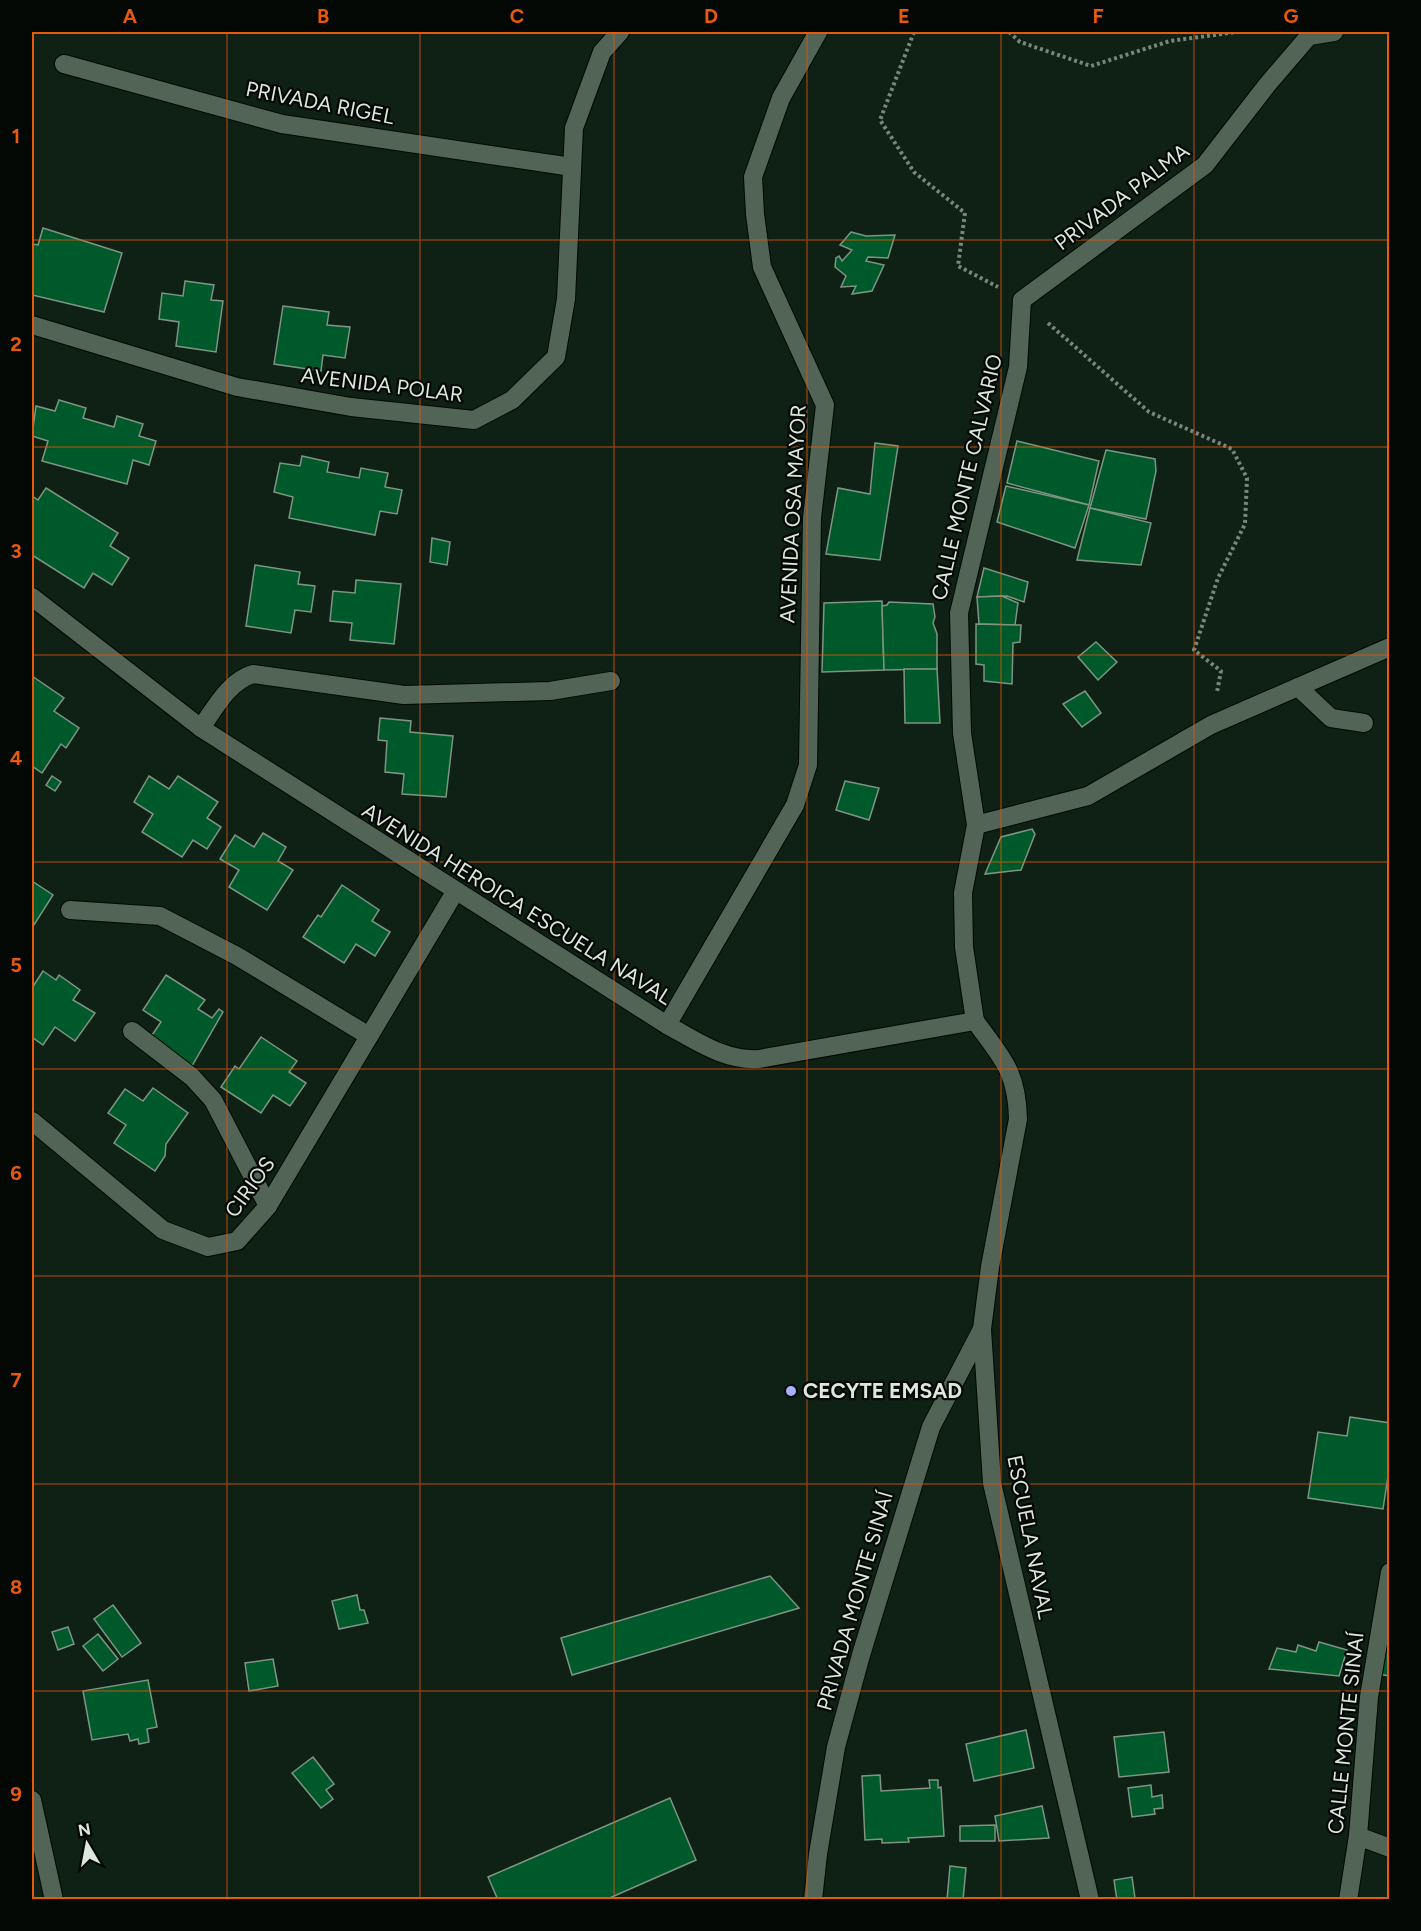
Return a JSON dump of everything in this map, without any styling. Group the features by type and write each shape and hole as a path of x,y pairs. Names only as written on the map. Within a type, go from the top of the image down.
{"street":[{"path":"598,32 602,52"},
{"name":"AVENIDA POLAR","path":"32,325 237,387 351,407 474,420 512,400 556,357 566,299 574,128 602,52 620,32"},
{"name":"AVENIDA OSA MAYOR","path":"667,1025 795,805 808,765 812,519 825,405 762,267 753,177 781,98 818,32"},
{"name":"PRIVADA PALMA","path":"1022,300 1204,165 1309,36 1334,32"},
{"name":"PRIVADA RIGEL","path":"64,64 282,124 572,167"},
{"name":"CALLE MONTE CALVARIO","path":"975,1021 964,947 963,893 976,825 962,733 959,613 1018,367 1022,300"},
{"name":"AVENIDA HEROICA ESCUELA NAVAL","path":"32,597 201,728 667,1025 727,1057 741,1060 759,1059 975,1021"},
{"path":"976,825 1088,796 1210,725 1389,647"},
{"path":"201,728 232,686 241,678 253,674 404,695 550,691 611,681"},
{"path":"1298,687 1331,718 1364,723"},
{"name":"CIRIOS","path":"32,1121 163,1230 208,1247 237,1241 268,1206 455,892"},
{"path":"70,910 159,916 237,956 369,1036"},
{"name":"ESCUELA NAVAL","path":"975,1021 1012,1073 1018,1097 1018,1119 990,1267 982,1329 992,1483 1090,1899"},
{"path":"132,1031 192,1077 213,1100 268,1206"},
{"name":"PRIVADA MONTE SINAÍ","path":"813,1899 818,1854 836,1748 861,1655 931,1427 982,1329"},
{"name":"CALLE MONTE SINAÍ","path":"1348,1899 1358,1836 1369,1697 1389,1572"},
{"path":"32,1800 54,1899"},
{"path":"1358,1836 1389,1848"}],"path":[{"path":"914,32 880,120 914,172 965,213 958,266 1022,300 1149,412 1232,449 1247,478 1245,524 1218,578 1194,650 1221,671 1210,725"},
{"path":"1009,32 1020,42 1091,66 1170,41 1236,32"}],"building":[{"path":"43,228 122,253 104,312 32,295 32,244 38,245"},
{"path":"851,232 866,236 895,235 888,258 868,257 866,261 884,265 872,291 852,294 856,286 841,287 846,276 835,267 836,258 839,256 842,261 852,250 840,245"},
{"path":"185,281 214,285 211,300 223,301 216,352 176,346 179,322 159,319 162,293 183,296"},
{"path":"283,306 329,312 327,325 350,327 345,358 323,355 321,371 274,364"},
{"path":"59,400 86,408 83,418 114,427 117,416 143,424 139,436 156,441 149,465 133,460 127,484 42,461 48,441 32,436 36,406 55,411"},
{"path":"1017,441 1099,461 1089,505 1007,483"},
{"path":"875,443 898,446 880,560 826,554 838,488 870,494"},
{"path":"1106,450 1155,459 1156,471 1146,519 1090,508"},
{"path":"302,456 329,462 327,472 359,478 361,468 388,473 385,487 402,490 397,514 380,511 375,535 289,518 293,497 274,492 280,463 300,466"},
{"path":"1006,486 1089,505 1075,548 997,522"},
{"path":"46,488 118,533 110,546 129,558 112,585 93,573 84,588 32,555 32,496 38,500"},
{"path":"1090,508 1151,523 1141,565 1077,560"},
{"path":"432,538 450,542 447,565 430,562"},
{"path":"255,565 300,572 298,584 315,586 311,612 295,610 291,633 246,626"},
{"path":"984,568 1028,582 1024,602 1007,596 977,597"},
{"path":"356,580 401,584 394,644 350,640 352,623 330,621 333,591 355,593"},
{"path":"1002,596 1018,603 1015,625 979,624 977,597"},
{"path":"882,601 884,670 822,672 824,603"},
{"path":"889,602 933,604 935,617 933,623 937,634 937,669 884,670 882,606"},
{"path":"976,624 1021,625 1020,642 1013,643 1012,684 984,681 984,665 976,664"},
{"path":"1096,642 1117,662 1098,680 1078,657"},
{"path":"904,669 937,669 940,723 905,723"},
{"path":"32,676 64,698 54,711 79,728 66,748 61,744 42,773 32,766"},
{"path":"1085,691 1101,713 1082,727 1063,704"},
{"path":"380,718 411,721 410,732 453,736 446,797 402,794 404,774 385,772 387,741 378,740"},
{"path":"52,776 61,782 55,791 46,785"},
{"path":"149,776 169,789 178,776 218,802 207,818 221,827 207,849 193,840 182,857 142,832 153,814 134,802"},
{"path":"845,781 879,788 869,820 836,810"},
{"path":"1032,829 1035,834 1021,870 985,874 1001,837"},
{"path":"263,833 286,847 278,861 293,870 267,910 229,887 239,870 220,859 235,835 254,847"},
{"path":"32,881 53,895 32,928"},
{"path":"342,885 379,910 372,921 390,932 375,956 356,944 344,963 303,937 318,915 321,917"},
{"path":"43,971 56,980 59,975 80,990 73,1000 95,1013 75,1041 55,1027 43,1045 32,1037 32,988"},
{"path":"166,975 205,1000 198,1009 212,1018 219,1009 223,1012 192,1066 150,1038 161,1022 143,1010"},
{"path":"261,1037 297,1061 289,1072 306,1083 290,1106 273,1095 261,1113 221,1087 235,1066 239,1069"},
{"path":"153,1088 188,1113 166,1144 165,1156 155,1171 114,1143 126,1125 108,1113 125,1089 143,1101"},
{"path":"1350,1417 1390,1423 1390,1463 1383,1509 1308,1498 1318,1432 1347,1436"},
{"path":"770,1576 799,1608 572,1675 561,1638"},
{"path":"357,1595 360,1610 364,1610 368,1623 339,1629 332,1601"},
{"path":"113,1605 141,1643 122,1657 94,1619"},
{"path":"1390,1623 1390,1676 1378,1674"},
{"path":"68,1627 74,1644 58,1650 52,1632"},
{"path":"98,1634 118,1659 103,1671 83,1646"},
{"path":"1319,1642 1347,1650 1339,1676 1269,1669 1277,1648 1296,1652 1298,1645 1316,1651"},
{"path":"273,1659 278,1686 249,1691 245,1663"},
{"path":"148,1680 157,1727 147,1729 149,1742 139,1744 138,1739 130,1741 128,1734 92,1740 83,1691"},
{"path":"1026,1730 1034,1768 974,1781 966,1744"},
{"path":"1164,1732 1169,1772 1119,1777 1114,1737"},
{"path":"313,1757 334,1784 326,1790 333,1799 321,1808 292,1773"},
{"path":"880,1775 881,1791 930,1788 929,1780 938,1780 938,1788 941,1787 944,1836 908,1838 909,1842 882,1843 882,1839 865,1840 862,1776"},
{"path":"1151,1785 1152,1797 1162,1795 1163,1808 1154,1809 1155,1814 1132,1817 1128,1788"},
{"path":"670,1798 696,1860 605,1900 498,1900 488,1877"},
{"path":"1042,1806 1049,1838 999,1841 995,1816"},
{"path":"995,1825 995,1841 960,1841 960,1826"},
{"path":"950,1866 966,1868 963,1900 947,1900"},
{"path":"1132,1877 1135,1898 1117,1900 1114,1880"}],"place":[{"name":"CECYTE EMSAD","path":"791,1391"}]}
